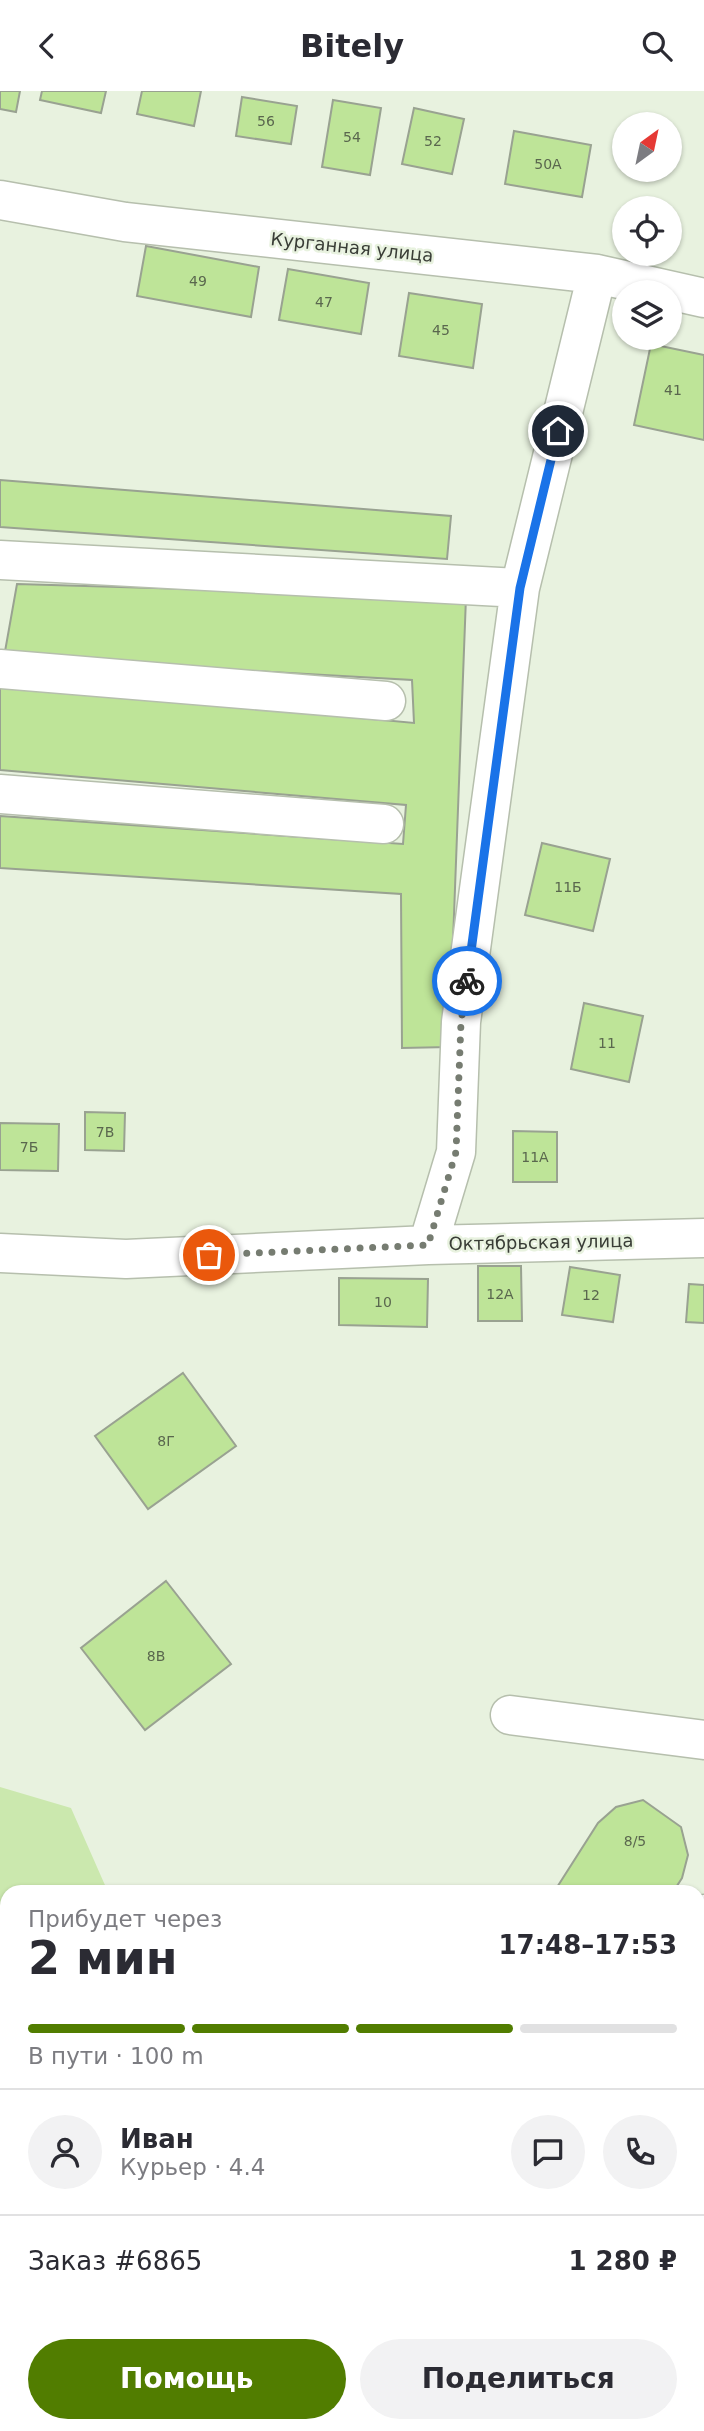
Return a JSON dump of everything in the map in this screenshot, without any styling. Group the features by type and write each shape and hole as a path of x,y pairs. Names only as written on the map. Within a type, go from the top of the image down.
{"street":[{"name":"Курганная улица","path":"0,200 125,222 597,274 704,298"},
{"path":"428,1245 456,1152 461,1022 520,588 597,274"},
{"path":"0,560 520,588"},
{"path":"0,669 386,701"},
{"path":"0,794 384,824"},
{"name":"Октябрьская улица","path":"0,1253 126,1259 428,1245 704,1238"},
{"path":"510,1715 704,1739"}],"shaded area":[{"path":"0,1787 71,1808 105,1885 0,1885"}],"building":[{"path":"0,91 20,91 16,112 0,109"},
{"path":"42,91 106,91 101,113 40,100"},
{"path":"142,91 201,91 194,126 137,114"},
{"path":"242,97 297,106 291,144 236,136"},
{"path":"333,100 381,108 370,175 322,167"},
{"path":"414,108 464,119 452,174 402,164"},
{"path":"514,131 591,145 582,197 505,184"},
{"path":"146,246 259,267 251,317 137,296"},
{"path":"288,269 369,283 361,334 279,320"},
{"path":"409,293 482,304 473,368 399,356"},
{"path":"650,350 680,350 704,355 704,440 634,425"},
{"path":"0,480 451,516 447,559 0,527"},
{"path":"17,584 466,597 449,1047 402,1048 401,894 0,868 0,816 403,844 406,805 0,770 0,684 414,723 412,680 4,657"},
{"path":"542,843 610,859 593,931 525,915"},
{"path":"584,1003 643,1016 629,1082 571,1069"},
{"path":"85,1112 125,1113 124,1151 85,1150"},
{"path":"0,1123 59,1124 58,1171 0,1170"},
{"path":"513,1131 557,1132 557,1182 513,1182"},
{"path":"478,1266 521,1266 522,1321 478,1321"},
{"path":"570,1267 620,1275 613,1322 562,1315"},
{"path":"339,1278 428,1279 427,1327 339,1325"},
{"path":"689,1284 704,1285 704,1323 686,1322"},
{"path":"183,1373 236,1446 148,1509 95,1436"},
{"path":"166,1581 231,1664 145,1730 81,1648"},
{"path":"643,1800 681,1827 688,1855 678,1885 558,1885 598,1823 616,1807"}],"way so far":[{"path":"209,1255 428,1245 456,1152 461,1022 467,981"}],"route":[{"path":"467,981 520,588 558,431"}]}
